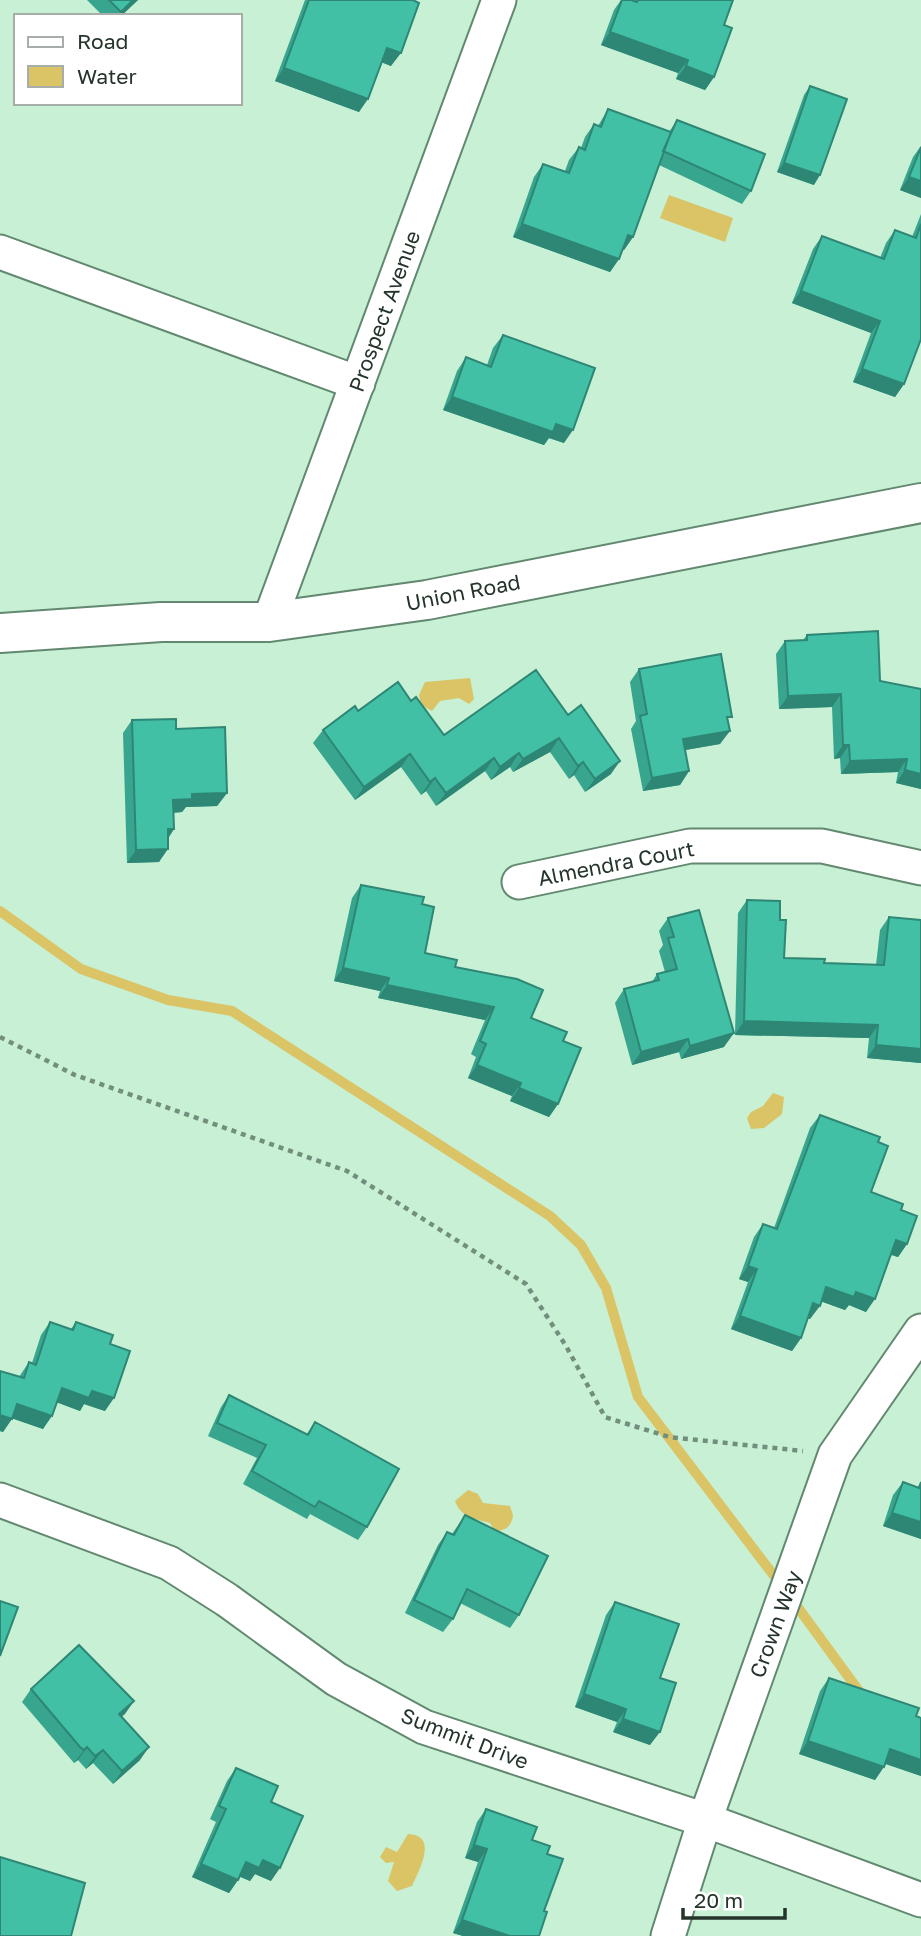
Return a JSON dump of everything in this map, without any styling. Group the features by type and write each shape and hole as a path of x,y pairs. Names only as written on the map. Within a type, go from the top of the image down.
{"main road":[{"name":"Union Road","path":"0,633 161,622 269,622 427,600 921,503"}],"street":[{"name":"Prospect Avenue","path":"269,622 499,0"},
{"path":"0,252 358,383"},
{"name":"Almendra Court","path":"519,882 690,846 822,846 921,868"},
{"name":"Crown Way","path":"668,1936 705,1820 835,1455 921,1331"},
{"name":"Summit Drive","path":"0,1500 169,1563 227,1600 336,1679 424,1727 705,1820 921,1900"}],"path":[{"path":"0,1037 75,1075 347,1171 526,1284 566,1346 606,1418 669,1437 835,1455"}],"water":[{"path":"669,195 733,218 725,242 660,218"},
{"path":"470,678 474,699 469,704 459,698 440,701 432,711 421,705 419,695 425,682"},
{"path":"773,1093 784,1097 782,1114 764,1128 751,1129 747,1118 751,1112 763,1106"},
{"path":"468,1490 478,1494 483,1503 510,1506 513,1515 510,1525 495,1531 490,1523 470,1517 461,1511 455,1501"},
{"path":"408,1834 423,1840 424,1854 412,1886 397,1891 388,1881 394,1862 386,1863 380,1857 386,1847 397,1852"}],"building":[{"path":"109,0 133,0 121,12"},
{"path":"309,0 413,0 419,3 401,53 387,48 368,99 284,68"},
{"path":"622,0 733,0 724,25 732,28 714,77 686,66 688,60 610,32"},
{"path":"810,86 847,99 820,175 784,163"},
{"path":"608,109 671,132 633,237 628,235 619,259 522,224 543,164 569,173 579,147 585,150 594,124 601,127"},
{"path":"677,120 765,154 751,191 663,151"},
{"path":"921,147 921,181 909,177"},
{"path":"921,224 921,339 904,384 862,369 880,321 801,291 822,236 884,259 895,230 916,238"},
{"path":"503,335 595,368 573,430 556,424 553,432 452,397 466,357 491,367"},
{"path":"878,631 880,681 921,689 921,774 905,770 907,759 850,761 849,745 843,745 841,694 788,696 785,641 807,640 807,635"},
{"path":"721,654 732,717 727,717 730,731 683,739 689,771 652,778 640,716 647,714 639,669"},
{"path":"536,670 568,715 581,705 620,761 595,779 583,762 578,766 559,738 523,759 519,753 500,767 494,758 446,793 435,778 430,782 410,754 364,787 323,730 355,706 358,711 398,682 411,701 416,697 444,735"},
{"path":"176,719 176,729 225,727 227,793 192,794 192,799 173,800 174,829 168,829 168,849 136,850 132,720"},
{"path":"361,885 424,897 422,904 434,907 425,953 457,960 455,967 517,979 543,990 531,1018 567,1032 563,1041 581,1048 558,1104 519,1088 521,1083 477,1065 486,1044 480,1041 494,1007 387,985 389,978 343,968"},
{"path":"747,900 780,901 780,920 786,920 784,958 825,959 824,963 884,965 889,917 921,920 921,1049 876,1045 878,1025 744,1021"},
{"path":"699,910 734,1033 690,1046 688,1039 641,1052 624,989 659,980 657,974 677,969 668,938 674,937 668,918"},
{"path":"820,1115 880,1137 878,1142 888,1146 871,1192 903,1204 901,1210 917,1216 907,1244 896,1240 875,1299 856,1292 854,1297 826,1287 820,1306 813,1303 801,1338 740,1316 757,1269 748,1266 763,1224 777,1229"},
{"path":"50,1322 73,1330 76,1322 113,1335 110,1344 130,1351 114,1398 92,1391 89,1398 62,1388 52,1416 17,1404 12,1419 0,1415 0,1371 24,1378 29,1362 36,1365"},
{"path":"229,1395 308,1435 315,1422 399,1469 367,1527 319,1501 315,1507 252,1471 266,1445 217,1423"},
{"path":"903,1482 919,1488 921,1482 921,1522 892,1513"},
{"path":"465,1515 548,1556 519,1615 467,1589 453,1619 414,1600 447,1532 454,1535"},
{"path":"0,1601 18,1607 0,1656"},
{"path":"615,1602 679,1624 660,1678 676,1683 660,1732 623,1719 626,1709 584,1694"},
{"path":"79,1645 134,1701 119,1714 149,1747 122,1771 103,1750 95,1756 87,1747 84,1750 80,1747 31,1689"},
{"path":"829,1678 919,1708 916,1716 921,1718 921,1760 890,1749 884,1767 808,1741"},
{"path":"236,1768 278,1786 271,1802 303,1816 280,1868 263,1860 259,1868 246,1862 238,1880 201,1864 226,1809 219,1806"},
{"path":"486,1809 537,1827 532,1840 550,1846 547,1854 563,1859 544,1911 547,1912 539,1936 510,1936 462,1920 487,1849 474,1845"},
{"path":"0,1857 85,1883 71,1936 0,1936"}],"waterway":[{"path":"0,911 81,969 168,1000 232,1011 550,1216 581,1245 606,1288 638,1397 781,1585"},
{"path":"791,1598 864,1698"}]}
